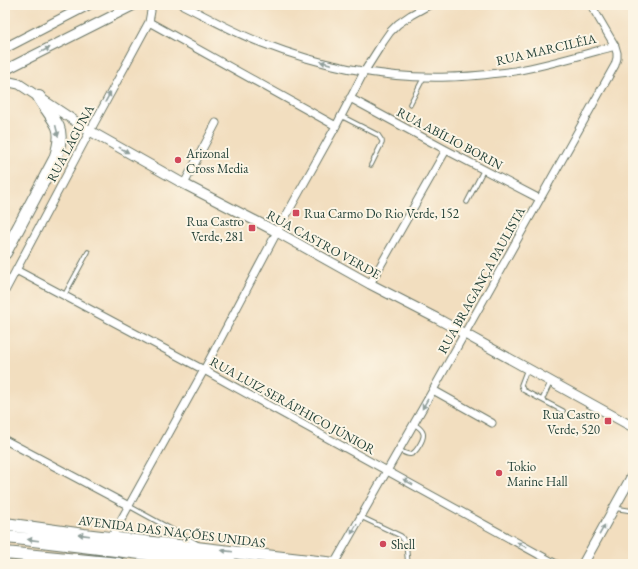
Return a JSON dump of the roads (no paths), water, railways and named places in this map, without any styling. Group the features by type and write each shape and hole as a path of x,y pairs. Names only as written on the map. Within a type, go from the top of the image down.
{"highway":[{"path":"5,253 58,151 59,129 38,97"},
{"name":"AVENIDA DAS NAÇÕES UNIDAS","path":"5,524 335,564"},
{"path":"5,537 232,564"},
{"path":"5,553 119,564"}],"street":[{"path":"5,48 88,5"},
{"path":"5,70 134,5"},
{"name":"RUA LAGUNA","path":"5,291 149,22 151,12 150,5"},
{"name":"RUA MARCILÉIA","path":"183,5 261,43 314,60 364,72 394,75 449,77 515,71 556,62 614,46"},
{"path":"111,538 204,370 364,72 382,42 390,32 410,15 429,5"},
{"name":"RUA BRAGANÇA PAULISTA","path":"335,564 615,65 617,53 591,5"},
{"path":"149,22 336,126"},
{"name":"RUA CASTRO VERDE","path":"5,81 19,84 90,131 184,184 278,232 370,284 528,368 633,427"},
{"name":"RUA ABÍLIO BORIN","path":"350,98 540,199"},
{"path":"184,184 216,123"},
{"path":"370,284 446,150"},
{"name":"RUA LUIZ SERÁPHICO JÚNIOR","path":"16,270 204,370 556,564"},
{"path":"433,390 492,423"},
{"path":"5,440 129,506"},
{"path":"583,564 633,474"}],"lane":[{"path":"410,104 424,77"},
{"path":"341,116 380,137 382,143 371,164"},
{"path":"467,202 484,169"},
{"path":"64,296 88,252"},
{"path":"528,368 521,385 523,390 563,411"},
{"path":"542,400 551,382"},
{"path":"399,450 412,454 424,438 422,431 414,424"},
{"path":"129,506 208,549"},
{"path":"614,508 633,511"},
{"path":"361,517 402,538 406,544 408,564"}],"place":[{"name":"Arizonal Cross Media","path":"178,160"},
{"name":"Rua Carmo Do Rio Verde, 152","path":"296,213"},
{"name":"Rua Castro Verde, 281","path":"252,228"},
{"name":"Rua Castro Verde, 520","path":"608,421"},
{"name":"Tokio Marine Hall","path":"499,473"},
{"name":"Shell","path":"383,544"}]}
